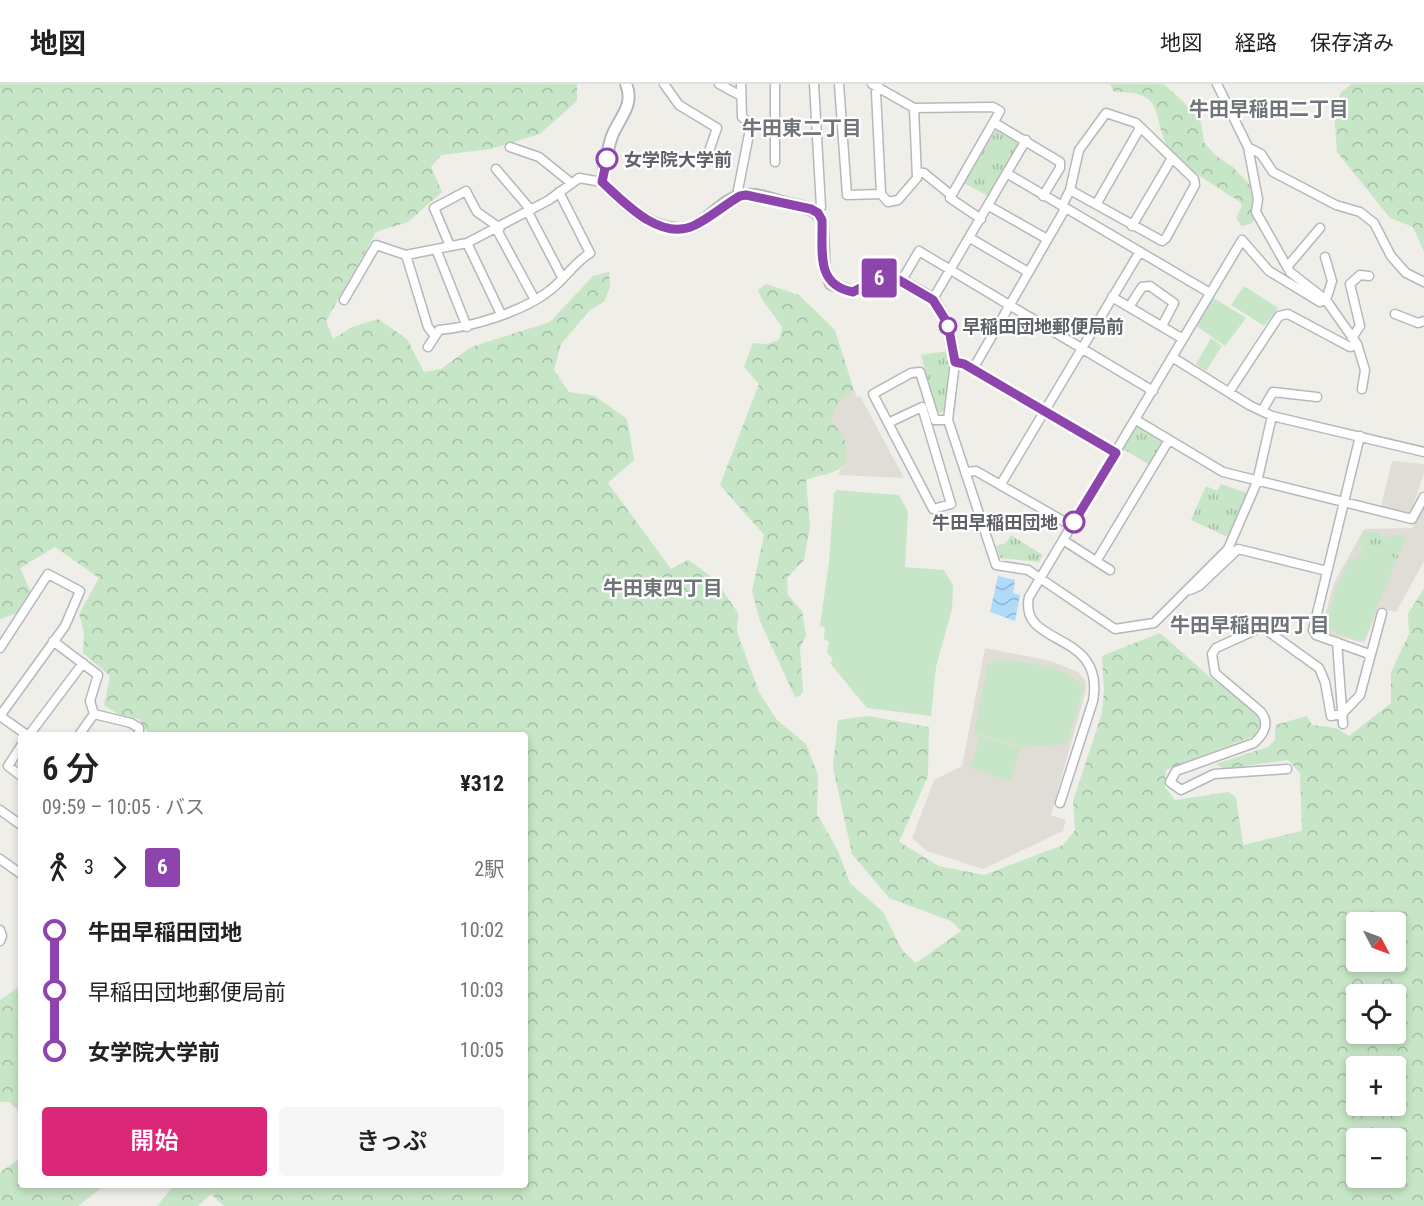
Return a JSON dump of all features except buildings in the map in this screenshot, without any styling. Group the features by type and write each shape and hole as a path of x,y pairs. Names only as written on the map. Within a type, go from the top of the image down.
{"street":[{"path":"602,182 612,136 627,109 630,98 626,84"},
{"path":"664,84 679,105 717,128 708,154"},
{"path":"719,84 741,96"},
{"path":"740,196 738,190 751,124 742,117 741,84"},
{"path":"775,84 775,162"},
{"path":"814,84 821,207 818,213"},
{"path":"840,84 847,195 881,194"},
{"path":"1217,84 1248,147 1258,199 1257,212 1287,267 1326,300 1354,341 1365,370 1362,389"},
{"path":"876,86 881,194 888,202 898,200 917,178 914,108"},
{"path":"876,86 914,108 993,106 1000,111 950,198 954,203 981,219"},
{"path":"973,369 1063,208 1070,190 1079,150 1106,113 1136,123 1194,179 1195,185 1166,238 1162,241 1070,190"},
{"path":"995,123 1060,162 1060,168 1043,196"},
{"path":"1097,204 1140,128"},
{"path":"933,300 1026,140"},
{"path":"510,147 539,157 570,182"},
{"path":"1248,147 1261,154 1274,172 1336,205 1360,212 1374,223 1391,256 1406,273 1424,282"},
{"path":"1132,226 1172,158"},
{"path":"496,170 529,211 562,277"},
{"path":"917,172 924,173 951,195"},
{"path":"1008,174 1210,293"},
{"path":"344,300 376,245 406,255 467,243 498,229 579,178 602,182 646,221 680,229 696,225 740,196 754,195 818,213 822,220 824,267 831,284 840,290 853,292 882,276 892,276 933,300 948,324 955,362 948,420 996,565 1028,570 1115,628 1154,623 1228,549 1257,482 1272,416"},
{"path":"450,246 434,208 465,191 477,212 498,229 535,300"},
{"path":"428,347 439,330 467,327 535,300 551,290 574,264 590,254 559,192"},
{"path":"989,206 1047,239"},
{"path":"1287,267 1320,228"},
{"path":"970,238 1028,272"},
{"path":"1060,803 1095,689 1093,673 1086,657 1036,626 1029,618 1026,608 1038,578 1136,420 1242,240 1269,271 1320,303 1326,300 1332,280 1325,257"},
{"path":"467,243 501,314"},
{"path":"436,249 467,327"},
{"path":"902,280 919,250 1153,391"},
{"path":"1001,484 1139,253"},
{"path":"406,255 428,327 435,336"},
{"path":"1229,392 1279,316 1288,314 1350,347 1360,326 1350,284 1359,275 1369,276"},
{"path":"1129,307 1142,287 1150,286 1174,303 1162,327"},
{"path":"1112,297 1183,339"},
{"path":"1395,314 1418,323 1424,321"},
{"path":"1172,357 1272,416 1424,452"},
{"path":"955,362 973,369 1116,453"},
{"path":"888,423 922,406 951,504 933,509 888,423 873,394 910,373 920,372 935,420 948,420"},
{"path":"1262,411 1273,392 1317,397"},
{"path":"1136,420 1223,472 1257,482 1412,519 1424,496"},
{"path":"1360,436 1313,630 1316,635 1370,654"},
{"path":"1097,560 1169,440"},
{"path":"967,472 976,471 1072,525"},
{"path":"1063,540 1110,570"},
{"path":"1185,591 1199,586 1238,549 1327,571"},
{"path":"0,648 48,574 80,591 65,626 0,716 24,732"},
{"path":"1287,769 1214,774 1181,789 1170,782 1176,771 1254,743 1262,737 1266,726 1266,718 1261,712 1215,673 1212,654 1216,648 1262,627 1319,668 1325,682 1331,716 1342,714 1360,695 1382,613"},
{"path":"53,642 99,675 90,701 94,714"},
{"path":"1337,642 1343,724"},
{"path":"30,732 83,663"},
{"path":"82,732 94,714"},
{"path":"94,714 130,723 139,728 139,732"},
{"path":"18,751 8,766 18,774"},
{"path":"0,810 18,823"},
{"path":"0,859 18,872"},
{"path":"0,930 0,941"}],"shaded area":[{"path":"854,390 857,397 860,396 904,478 838,475 846,458 844,439 836,430 831,419 841,399"},
{"path":"1392,461 1424,464 1424,473 1410,514 1381,507"},
{"path":"1424,501 1424,561 1396,612 1379,608 1364,643 1326,633 1322,626 1334,583 1364,529 1413,528"},
{"path":"985,648 1051,661 1078,672 1085,680 1086,690 1051,815 1066,820 1063,831 983,869 927,851 912,838 934,780 962,766"}],"green space":[{"path":"0,84 577,84 577,101 540,134 491,149 441,155 431,167 442,192 408,222 376,232 326,321 333,339 352,327 378,319 407,339 424,372 441,369 471,347 550,322 593,276 609,272 610,287 604,302 590,310 561,344 554,370 569,392 595,396 627,419 634,460 608,483 671,569 688,560 715,579 738,613 737,632 759,692 777,720 806,744 818,775 817,814 838,851 850,883 883,912 902,950 916,963 961,931 951,921 889,898 852,854 833,767 838,720 868,716 929,727 928,776 899,842 939,866 984,875 1063,845 1075,830 1073,801 1102,713 1104,691 1102,656 1160,633 1211,678 1261,716 1261,727 1254,736 1166,770 1165,787 1175,800 1228,792 1236,797 1243,845 1302,831 1300,773 1288,760 1224,769 1216,764 1268,747 1275,740 1275,725 1307,716 1312,725 1336,728 1349,736 1391,703 1391,672 1409,634 1408,614 1424,588 1424,1206 224,1206 211,1194 198,1206 157,1206 172,1188 528,1188 528,732 147,732 139,719 118,714 104,705 110,676 83,653 84,632 79,614 99,578 55,547 20,568 31,592 21,612 0,619"},
{"path":"1110,84 1164,84 1192,110 1201,122 1204,142 1215,155 1233,167 1250,185 1255,219 1251,224 1242,226 1236,218 1242,206 1240,202 1183,163 1167,146 1153,104 1145,97 1133,93 1114,92"},
{"path":"1352,84 1424,84 1424,252 1413,227 1390,218 1337,152 1334,111 1341,92"},
{"path":"996,130 1020,142 990,197 964,183"},
{"path":"766,284 799,295 835,330 854,390 841,399 831,419 845,441 845,461 838,470 806,480 810,526 804,560 787,578 788,595 802,611 806,635 800,648 803,691 800,696 795,697 760,621 752,591 764,535 720,485 759,384 744,367 753,343 767,344 779,340 782,328 758,290"},
{"path":"1244,286 1278,308 1264,326 1231,305"},
{"path":"1212,297 1246,318 1225,346 1195,325"},
{"path":"1211,338 1222,346 1206,371 1196,364"},
{"path":"948,351 950,359 944,411 940,413 936,409 921,355"},
{"path":"1137,426 1163,442 1150,465 1123,449"},
{"path":"1221,484 1247,493 1228,537 1191,520 1206,486 1217,491"},
{"path":"837,490 899,495 908,512 905,567 944,570 953,585 952,609 936,667 931,716 867,708 830,663 833,659 827,653 829,641 824,640 825,627 820,626 829,562 834,493"},
{"path":"1364,532 1380,532 1381,538 1400,535 1406,537 1397,559 1367,545 1365,549 1357,545"},
{"path":"1011,535 1043,555 1039,562 1000,558 996,546 1006,543"},
{"path":"1367,544 1397,559 1364,639 1361,641 1336,633 1326,624 1338,583 1351,558 1356,560"},
{"path":"996,659 1032,663 1057,669 1077,680 1083,689 1067,744 1023,747 974,733 987,666"},
{"path":"980,736 1020,748 1010,781 970,768"},
{"path":"18,987 18,1110 9,1102 0,1102 0,1000"},
{"path":"18,1160 18,1188 101,1188 78,1206 0,1206 0,1172"}],"water":[{"path":"998,576 1015,580 1013,593 1020,595 1015,621 990,612"}],"bus line":[{"name":"6","path":"607,159 602,182 646,221 680,229 690,228 740,196 746,195 811,209 818,213 822,220 824,267 826,277 831,284 840,290 853,292 882,276 892,276 933,300 948,324 955,362 964,364 1116,453 1074,522"}],"place":[{"name":"女学院大学前","path":"607,159"},
{"name":"早稲田団地郵便局前","path":"948,326"},
{"name":"牛田早稲田団地","path":"1074,522"}],"district":[{"name":"牛田早稲田二丁目","path":"1269,109"},
{"name":"牛田東二丁目","path":"802,128"},
{"name":"牛田東四丁目","path":"663,588"},
{"name":"牛田早稲田四丁目","path":"1250,625"}]}
